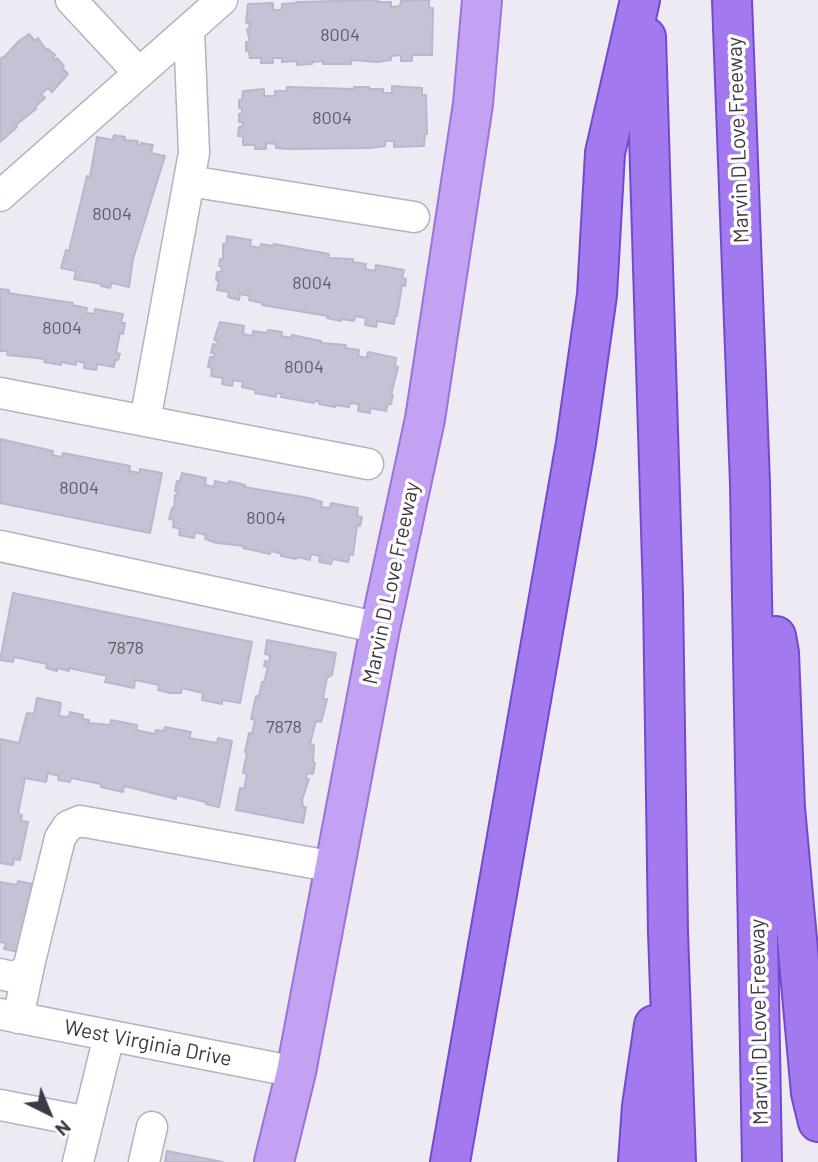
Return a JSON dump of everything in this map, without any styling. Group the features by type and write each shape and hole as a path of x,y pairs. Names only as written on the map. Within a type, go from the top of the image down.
{"highway":[{"path":"642,0 663,595 668,932 676,1162"},
{"path":"450,1162 576,443 597,295 605,153 642,0"},
{"name":"Marvin D Love Freeway","path":"732,0 750,484 762,1162"},
{"path":"750,484 779,653 785,808 811,1093 818,1122"},
{"path":"638,1162 642,1106 668,932"}],"main road":[{"name":"Marvin D Love Freeway","path":"274,1162 296,1072 380,628 425,419 473,104 482,0"}],"street":[{"path":"71,0 139,73"},
{"path":"0,196 222,0"},
{"path":"145,421 194,153 189,29"},
{"path":"189,181 414,217"},
{"path":"0,393 368,464"},
{"path":"0,546 380,628"},
{"path":"9,1016 14,973 60,838 68,826 80,821 335,867"},
{"name":"West Virginia Drive","path":"9,1016 296,1072"},
{"path":"78,1162 109,1036"},
{"path":"0,1105 88,1122"},
{"path":"144,1162 152,1127"}],"building":[{"path":"429,0 429,8 433,8 432,55 412,55 412,61 401,61 401,55 377,62 351,60 351,64 323,64 323,61 297,65 297,61 282,62 282,58 273,58 273,63 261,63 261,58 250,58 249,51 246,51 246,42 250,42 247,29 250,29 249,22 246,23 248,4 273,3 273,10 282,10 282,4 296,2 391,2 391,7 400,6 401,1"},
{"path":"29,34 35,41 38,38 46,50 55,55 55,60 57,58 68,74 52,92 48,88 41,94 45,98 36,109 0,142 0,59"},
{"path":"392,86 422,88 422,95 426,95 427,134 424,146 394,147 394,141 385,141 385,146 370,148 289,149 276,148 276,144 266,143 266,149 255,149 255,145 243,145 243,136 238,136 243,122 239,122 242,108 239,108 239,100 242,100 243,91 264,89 264,96 275,96 275,91 287,91 287,87 369,87 383,89 383,93 392,93"},
{"path":"114,135 125,137 124,140 138,141 137,145 153,145 151,153 165,156 133,259 129,287 112,283 110,288 74,279 76,271 61,268 66,250 69,251 87,176 90,177 97,137 113,140"},
{"path":"227,236 251,240 250,246 260,248 261,244 274,244 329,254 328,258 353,259 353,262 366,264 365,269 375,271 376,265 404,270 402,278 406,279 405,286 402,285 394,324 377,321 376,327 365,325 366,318 355,316 354,321 341,321 327,318 328,316 262,305 249,300 250,296 240,294 239,300 228,297 229,292 217,290 219,281 216,280 217,272 221,272 220,259 223,259 223,244 226,244"},
{"path":"0,289 9,290 8,293 73,303 72,305 87,308 86,313 94,314 95,309 123,314 121,323 125,323 116,353 120,354 114,367 97,364 96,370 84,368 85,363 76,361 76,365 62,362 61,365 44,362 45,359 7,355 8,351 0,351"},
{"path":"220,322 244,326 243,334 252,336 253,331 282,332 281,336 292,338 292,335 321,343 346,345 345,348 359,350 358,356 367,358 368,352 396,358 395,366 398,367 391,404 388,404 386,411 370,408 370,413 358,411 359,404 350,403 349,407 335,407 319,404 319,401 314,403 281,397 282,394 276,393 276,397 255,393 256,390 242,387 243,382 233,380 232,386 222,384 223,378 211,376 212,368 208,367 210,357 215,354 211,353 213,344 217,345 218,341 214,340"},
{"path":"0,439 53,451 52,455 62,457 63,453 130,466 129,471 140,473 140,469 162,473 150,533 0,503"},
{"path":"182,473 206,478 205,485 214,487 215,481 228,484 229,481 245,485 244,487 309,498 322,502 321,507 330,508 331,503 358,508 357,516 362,517 360,526 357,525 353,555 350,554 348,562 333,559 331,564 319,562 320,556 311,554 310,560 296,559 271,551 270,554 243,548 244,546 217,543 205,539 206,535 195,532 194,538 179,535 180,529 173,527 174,520 169,519 178,492 175,491 177,481 180,481"},
{"path":"13,593 252,642 240,703 222,700 222,704 202,700 203,693 182,688 181,693 170,693 158,690 159,685 135,680 134,688 105,682 107,676 69,668 69,671 57,668 57,671 46,668 47,664 14,657 13,662 0,660"},
{"path":"267,640 336,653 332,675 327,678 323,699 327,699 324,712 321,722 316,721 310,744 314,745 315,763 313,774 307,773 306,779 309,779 302,800 303,807 306,807 303,823 236,810 240,788 244,789 247,774 243,773 245,752 255,720 251,719 256,696 259,696 268,667 264,666 265,661 269,662 270,655 265,654"},
{"path":"37,698 61,703 59,716 69,717 70,712 83,715 82,719 89,720 89,723 110,725 111,720 137,725 136,730 155,734 156,730 164,731 165,727 191,732 189,738 217,743 218,738 232,741 219,807 176,795 176,799 124,786 123,792 71,778 70,782 58,780 59,776 48,773 46,782 25,778 18,814 22,815 21,821 28,822 20,860 14,859 13,865 0,863 0,739 19,743 27,713 34,714"},
{"path":"18,881 32,884 19,952 4,949 6,943 0,942 0,882 17,885"},
{"path":"167,1151 223,1162 165,1162"}]}
